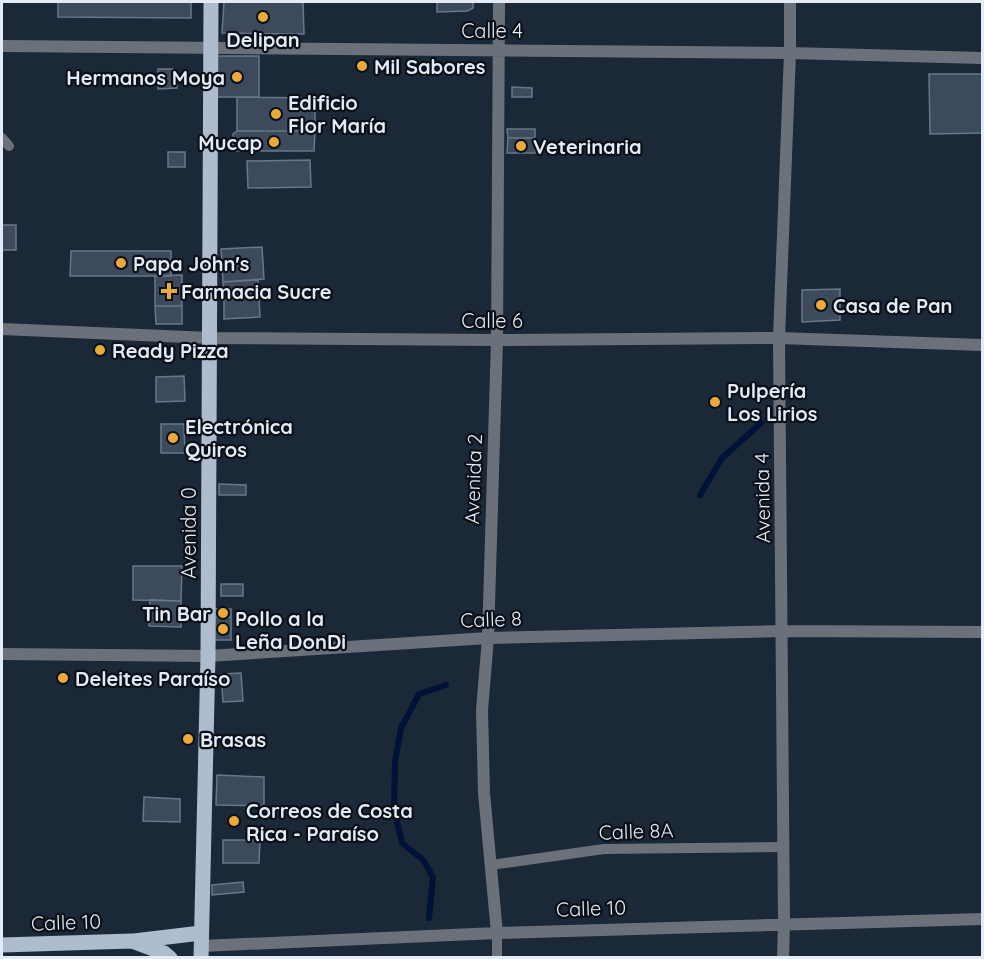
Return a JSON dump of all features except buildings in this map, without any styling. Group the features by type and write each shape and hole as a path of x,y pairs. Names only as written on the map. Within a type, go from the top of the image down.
{"main road":[{"name":"Avenida 0","path":"201,946 208,656 211,2"},
{"name":"Calle 10","path":"132,941 170,957"},
{"name":"Calle 10","path":"2,945 132,941 201,946"}],"street":[{"name":"Avenida 2","path":"497,933 484,793 482,710 488,638 497,340 499,2"},
{"name":"Avenida 4","path":"783,957 783,631 779,338 790,2"},
{"name":"Calle 4","path":"2,46 790,53 982,58"},
{"name":"Calle 6","path":"2,329 210,338 497,340 779,338 982,345"},
{"name":"Calle 8","path":"2,654 208,656 488,638 783,631 982,632"},
{"name":"Calle 10","path":"201,946 784,923 982,919"}],"lane":[{"name":"Calle 8A","path":"491,865 604,849 783,847"},
{"name":"Avenida 2","path":"497,933 497,957"}],"waterway":[{"path":"700,495 722,458 761,423"},
{"path":"429,918 433,877 423,860 402,843 394,809 395,762 401,728 419,694 446,685"}],"place":[{"name":"Delipan","path":"263,17"},
{"name":"Mil Sabores","path":"362,66"},
{"name":"Hermanos Moya","path":"237,77"},
{"name":"Edificio Flor María","path":"276,114"},
{"name":"Mucap","path":"274,142"},
{"name":"Veterinaria","path":"521,146"},
{"name":"Papa John's","path":"121,263"},
{"name":"Farmacia Sucre","path":"169,291"},
{"name":"Casa de Pan","path":"821,305"},
{"name":"Ready Pizza","path":"100,350"},
{"name":"Pulpería Los Lirios","path":"715,402"},
{"name":"Electrónica Quiros","path":"173,438"},
{"name":"Tin Bar","path":"223,613"},
{"name":"Pollo a la Leña DonDi","path":"223,629"},
{"name":"Deleites Paraíso","path":"63,678"},
{"name":"Brasas","path":"188,739"},
{"name":"Correos de Costa Rica - Paraíso","path":"234,821"}]}
